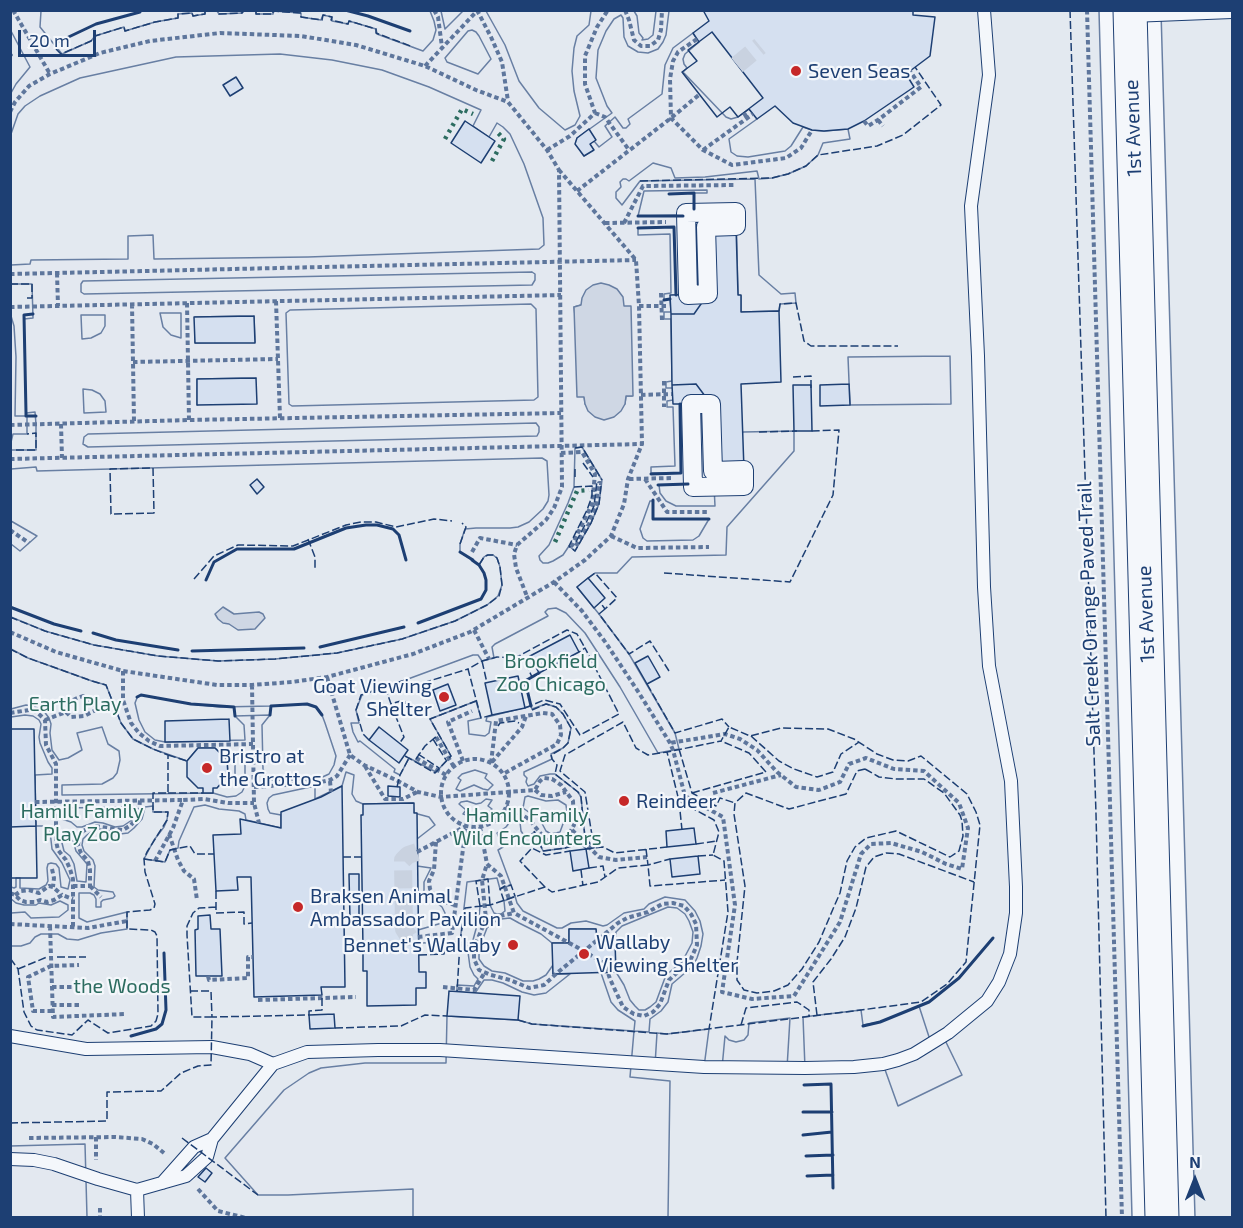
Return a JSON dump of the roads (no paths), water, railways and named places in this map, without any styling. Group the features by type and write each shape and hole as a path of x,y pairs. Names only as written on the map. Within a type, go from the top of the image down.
{"main road":[{"name":"1st Avenue","path":"1130,13 1162,1218"}],"street":[{"path":"736,212 736,226 706,227 708,294 688,295 686,213 736,212"},
{"path":"691,404 711,404 713,471 744,470 744,486 693,486 691,404"}],"lane":[{"path":"10,1159 54,1164 137,1190 162,1184 194,1147 212,1139 273,1065 307,1052 440,1050 704,1067 854,1067 883,1064 914,1054 948,1033 987,1001 999,982 1010,954 1016,913 1016,887 1011,781 989,666 984,587 978,356 971,206 989,75 984,10"},
{"path":"1130,13 1233,12"},
{"path":"10,1036 86,1049 212,1047 250,1054 273,1065"},
{"path":"137,1190 138,1218"}],"tunnel":[{"path":"737,65 760,46"},
{"path":"417,852 408,855 403,860 404,929 409,937 418,937"}],"place":[{"name":"Seven Seas","path":"796,71"},
{"name":"Goat Viewing Shelter","path":"444,697"},
{"name":"Bristro at the Grottos","path":"207,768"},
{"name":"Reindeer","path":"624,801"},
{"name":"Braksen Animal Ambassador Pavilion","path":"298,907"},
{"name":"Bennet's Wallaby","path":"513,945"},
{"name":"Wallaby Viewing Shelter","path":"584,954"}],"park label":[{"name":"Brookfield Zoo Chicago","path":"551,672"},
{"name":"Earth Play","path":"75,704"},
{"name":"Hamill Family Play Zoo","path":"82,822"},
{"name":"Hamill Family Wild Encounters","path":"527,826"},
{"name":"the Woods","path":"122,986"}]}
